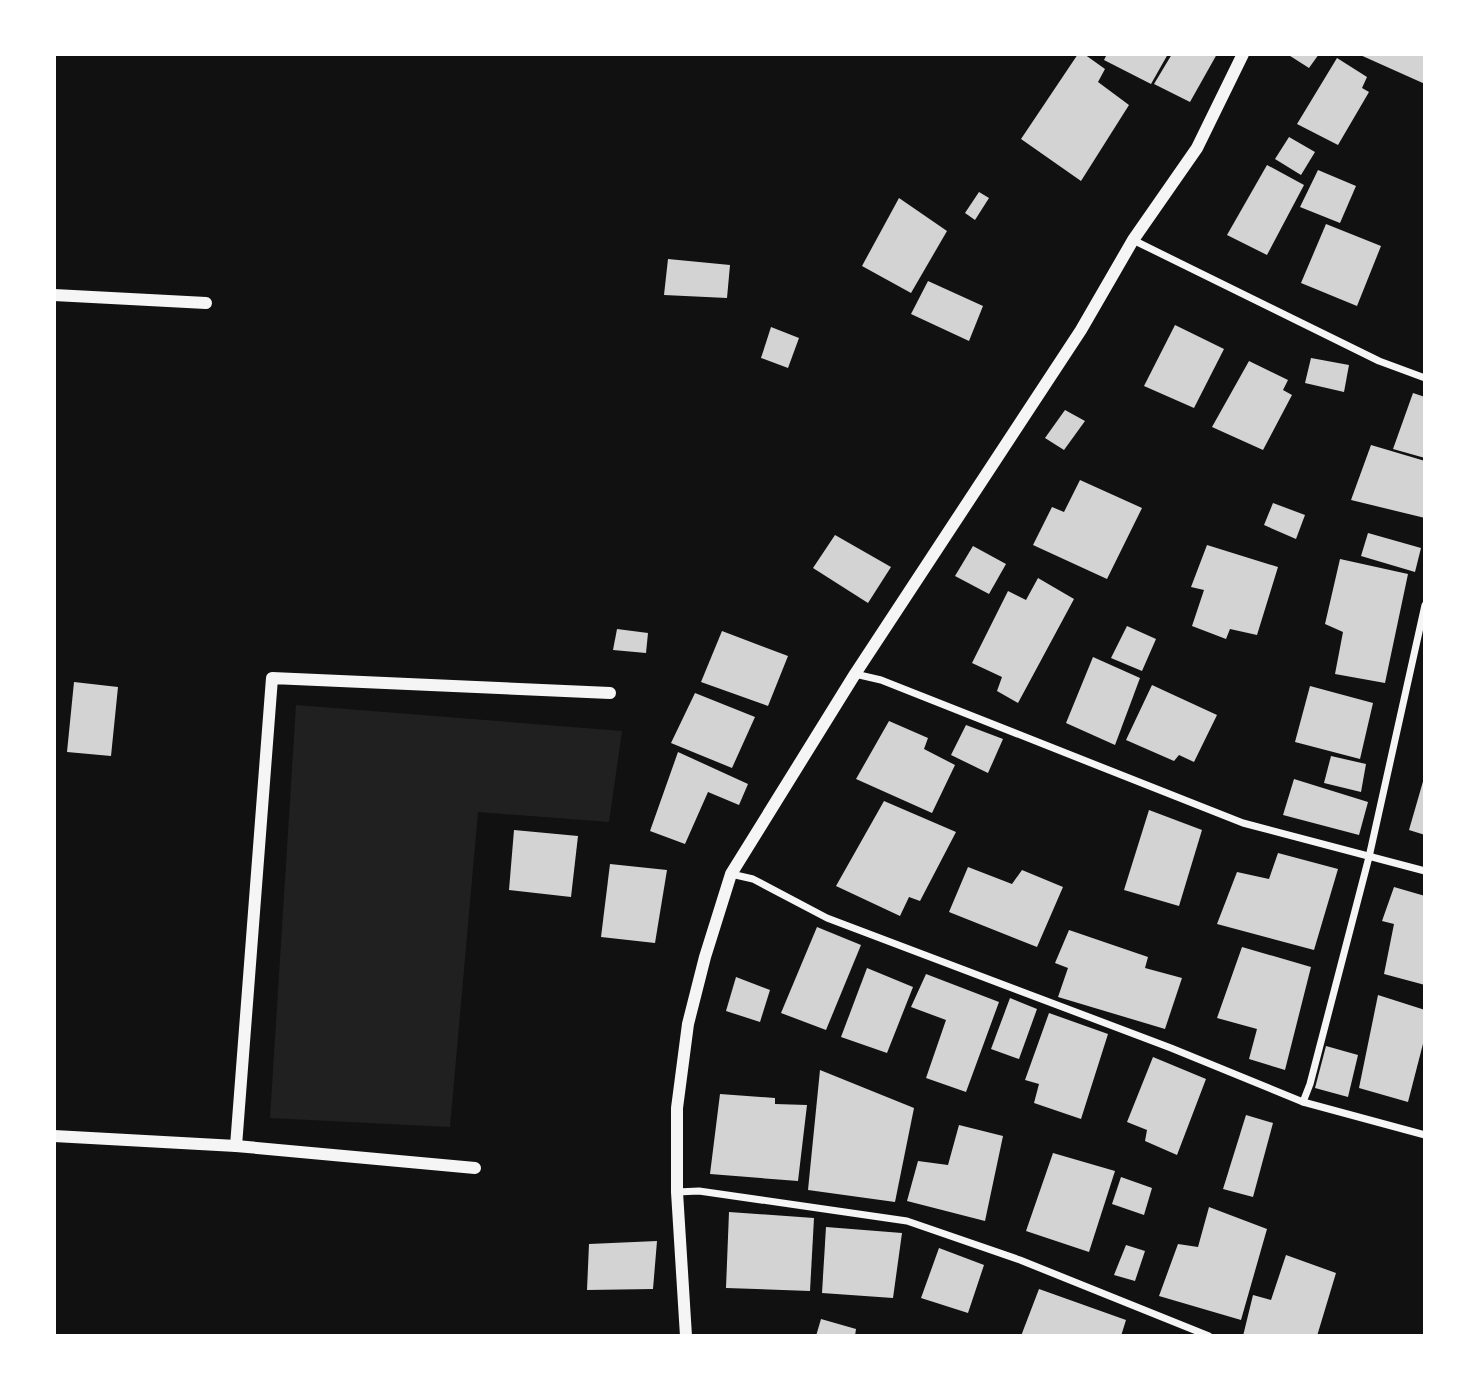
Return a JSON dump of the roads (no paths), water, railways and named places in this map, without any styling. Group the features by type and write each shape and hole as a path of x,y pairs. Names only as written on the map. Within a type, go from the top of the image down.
{"street":[{"path":"685,1336 677,1192 677,1108 688,1024 705,957 731,874 855,674 1081,330 1133,240 1197,149 1243,54"},
{"path":"1133,240 1379,362 1425,378"},
{"path":"54,295 206,303"},
{"path":"1303,1102 1369,857 1425,605"},
{"path":"855,674 881,680 1243,823 1425,871"},
{"path":"236,1146 272,678 611,692"},
{"path":"731,874 753,879 827,918 1171,1048 1303,1102 1425,1135"},
{"path":"54,1136 236,1146 475,1168"},
{"path":"677,1192 699,1191 907,1221 1020,1260 1209,1336"}]}
